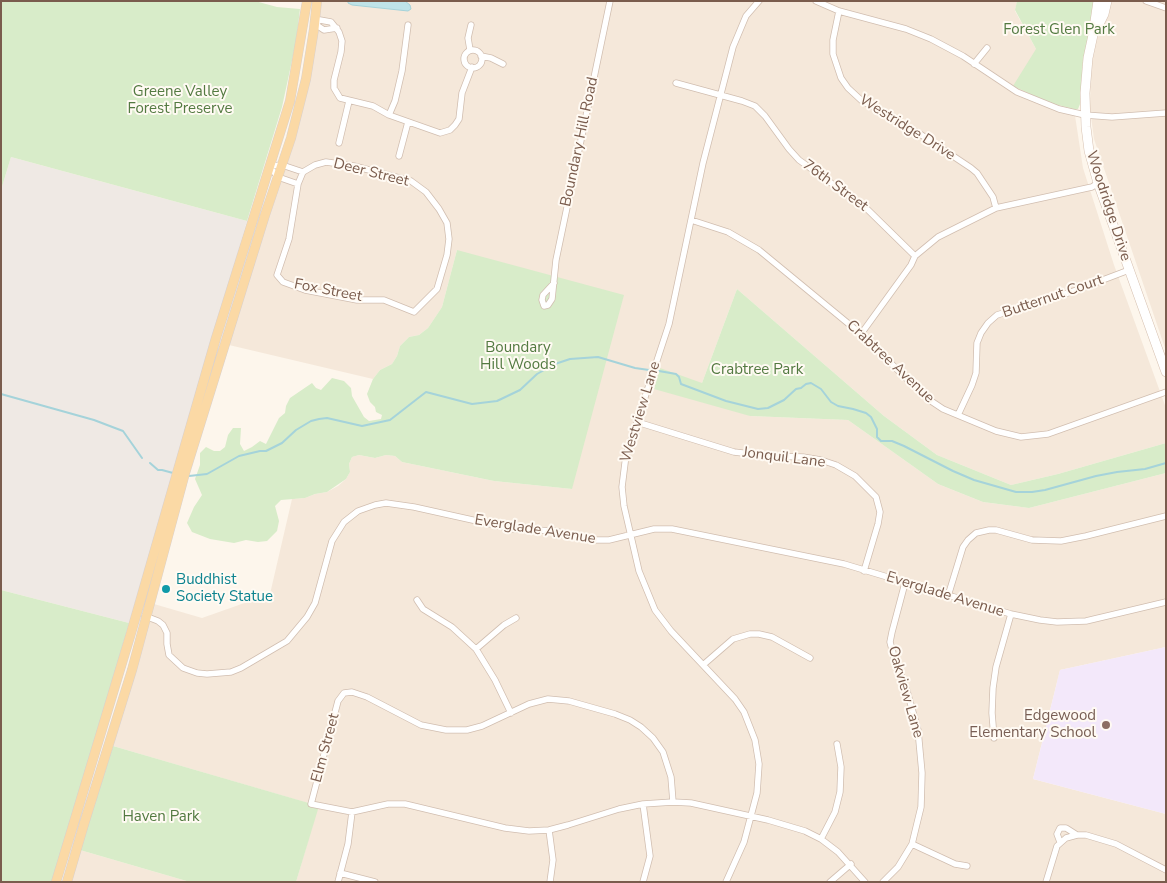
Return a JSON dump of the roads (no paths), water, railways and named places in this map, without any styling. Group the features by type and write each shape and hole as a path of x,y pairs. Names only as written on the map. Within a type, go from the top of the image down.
{"main road":[{"path":"56,882 137,614 216,338 290,101 307,1"},
{"path":"67,882 132,670 185,473 291,138 306,79 317,1"}],"street":[{"name":"Boundary Hill Road","path":"554,283 558,251 610,1"},
{"name":"Westview Lane","path":"726,882 739,856 751,816 759,773 755,740 744,712 729,692 670,631 655,610 641,579 622,498 622,476 626,455 669,324 703,163 733,46 740,26 759,1"},
{"path":"816,1 839,11 918,33 946,47 1007,86 1032,99 1058,109 1112,116 1166,114"},
{"name":"Woodridge Drive","path":"1098,1 1084,93 1089,150 1098,183 1166,372"},
{"name":"Woodridge Drive","path":"1094,35 1104,14 1107,1"},
{"path":"1146,1 1166,8"},
{"name":"Westridge Drive","path":"839,11 833,40 833,54 840,78 861,100 920,134 977,173 993,197 996,208"},
{"path":"315,24 324,30 337,28 342,41 334,88 335,93 340,98 373,106 388,115 440,133 456,126 459,119 462,93 472,68 480,64 481,56"},
{"path":"388,115 395,101 402,72 408,25"},
{"path":"470,50 468,38 471,25"},
{"path":"974,64 987,48"},
{"path":"472,68 464,60 470,50 476,50 481,56 491,58 503,64"},
{"name":"76th Street","path":"676,83 748,103 760,111 799,160 866,208 915,256"},
{"path":"339,143 349,101"},
{"path":"398,156 408,122"},
{"name":"Deer Street","path":"303,172 315,165 326,162 338,163 411,181 426,192 439,209 446,223 449,239 447,255 437,289 414,312"},
{"path":"282,165 303,172 298,184 278,176 269,166 282,165"},
{"path":"861,334 911,265 915,256 938,237 996,208 1092,187 1098,183"},
{"name":"Fox Street","path":"298,184 289,239 277,275 284,282 305,290 357,300 384,300 414,312"},
{"name":"Crabtree Avenue","path":"691,220 723,230 748,242 829,306 861,334 922,394 943,409 1005,435 1021,437 1038,436 1059,431 1166,392"},
{"name":"Butternut Court","path":"958,415 976,373 977,343 988,323 997,315 1071,292 1129,270"},
{"name":"Jonquil Lane","path":"637,422 734,452 822,460 836,465 855,476 876,497 880,512 864,571"},
{"name":"Everglade Avenue","path":"137,614 163,625 167,633 169,655 183,668 207,674 230,672 241,668 277,648 296,632 311,613 330,547 336,532 344,522 358,510 380,504 395,503 513,529 554,531 594,540 609,540 654,529 672,529 823,559 1011,614 1057,622 1086,621 1166,602"},
{"path":"948,596 963,547 976,533 996,530 1032,540 1061,541 1166,516"},
{"name":"Oakview Lane","path":"882,882 898,867 912,844 921,807 921,752 913,711 890,642 905,583"},
{"path":"417,600 423,609 452,627 476,649 495,680 511,713 538,701 556,699 597,708 630,720 648,733 663,752 671,777 673,802"},
{"path":"994,738 993,688 996,667 1011,614"},
{"path":"476,649 504,625 516,618"},
{"path":"704,665 733,639 750,634 772,637 810,658"},
{"name":"Elm Street","path":"352,812 311,804 338,701 344,693 355,693 421,725 446,730 467,730 482,726 511,713"},
{"path":"821,839 835,812 840,792 841,767 837,744"},
{"path":"338,882 348,844 352,812 384,805 406,804 514,830 549,830 619,809 644,804 673,802 706,805 799,828 821,839 838,852 851,864 864,882"},
{"path":"643,882 650,856 644,804"},
{"path":"1060,842 1057,834 1060,828 1066,828 1077,835"},
{"path":"549,830 553,860 550,882"},
{"path":"1046,882 1055,850 1060,842 1077,835 1086,835 1116,844 1166,870"},
{"path":"912,844 955,864 967,866"},
{"path":"830,882 851,864"},
{"path":"340,872 375,882"}],"water":[{"path":"348,1 405,1 410,5 411,9 408,11 352,5"}],"waterway":[{"path":"189,476 207,474 239,456 266,451 282,443 296,430 311,421 327,418 362,426 390,420 426,392 472,404 497,401 520,390 537,374 555,364 570,359 598,357 635,368 649,370"},
{"path":"659,371 676,374 681,384 726,401 758,409 768,408 784,400 796,389 811,383 821,389 831,402 838,406 866,413 871,417 877,429 877,437 881,441 892,441 974,480 1016,492 1045,490 1096,476 1145,469 1166,463"},
{"path":"1,394 94,420 123,431 142,458"},
{"path":"150,463 158,470 173,473"}],"place":[{"name":"Buddhist Society Statue","path":"166,589"},
{"name":"Edgewood Elementary School","path":"1106,725"}],"park label":[{"name":"Forest Glen Park","path":"1059,30"},
{"name":"Greene Valley Forest Preserve","path":"180,100"},
{"name":"Boundary Hill Woods","path":"518,356"},
{"name":"Crabtree Park","path":"757,370"},
{"name":"Haven Park","path":"161,817"}]}
